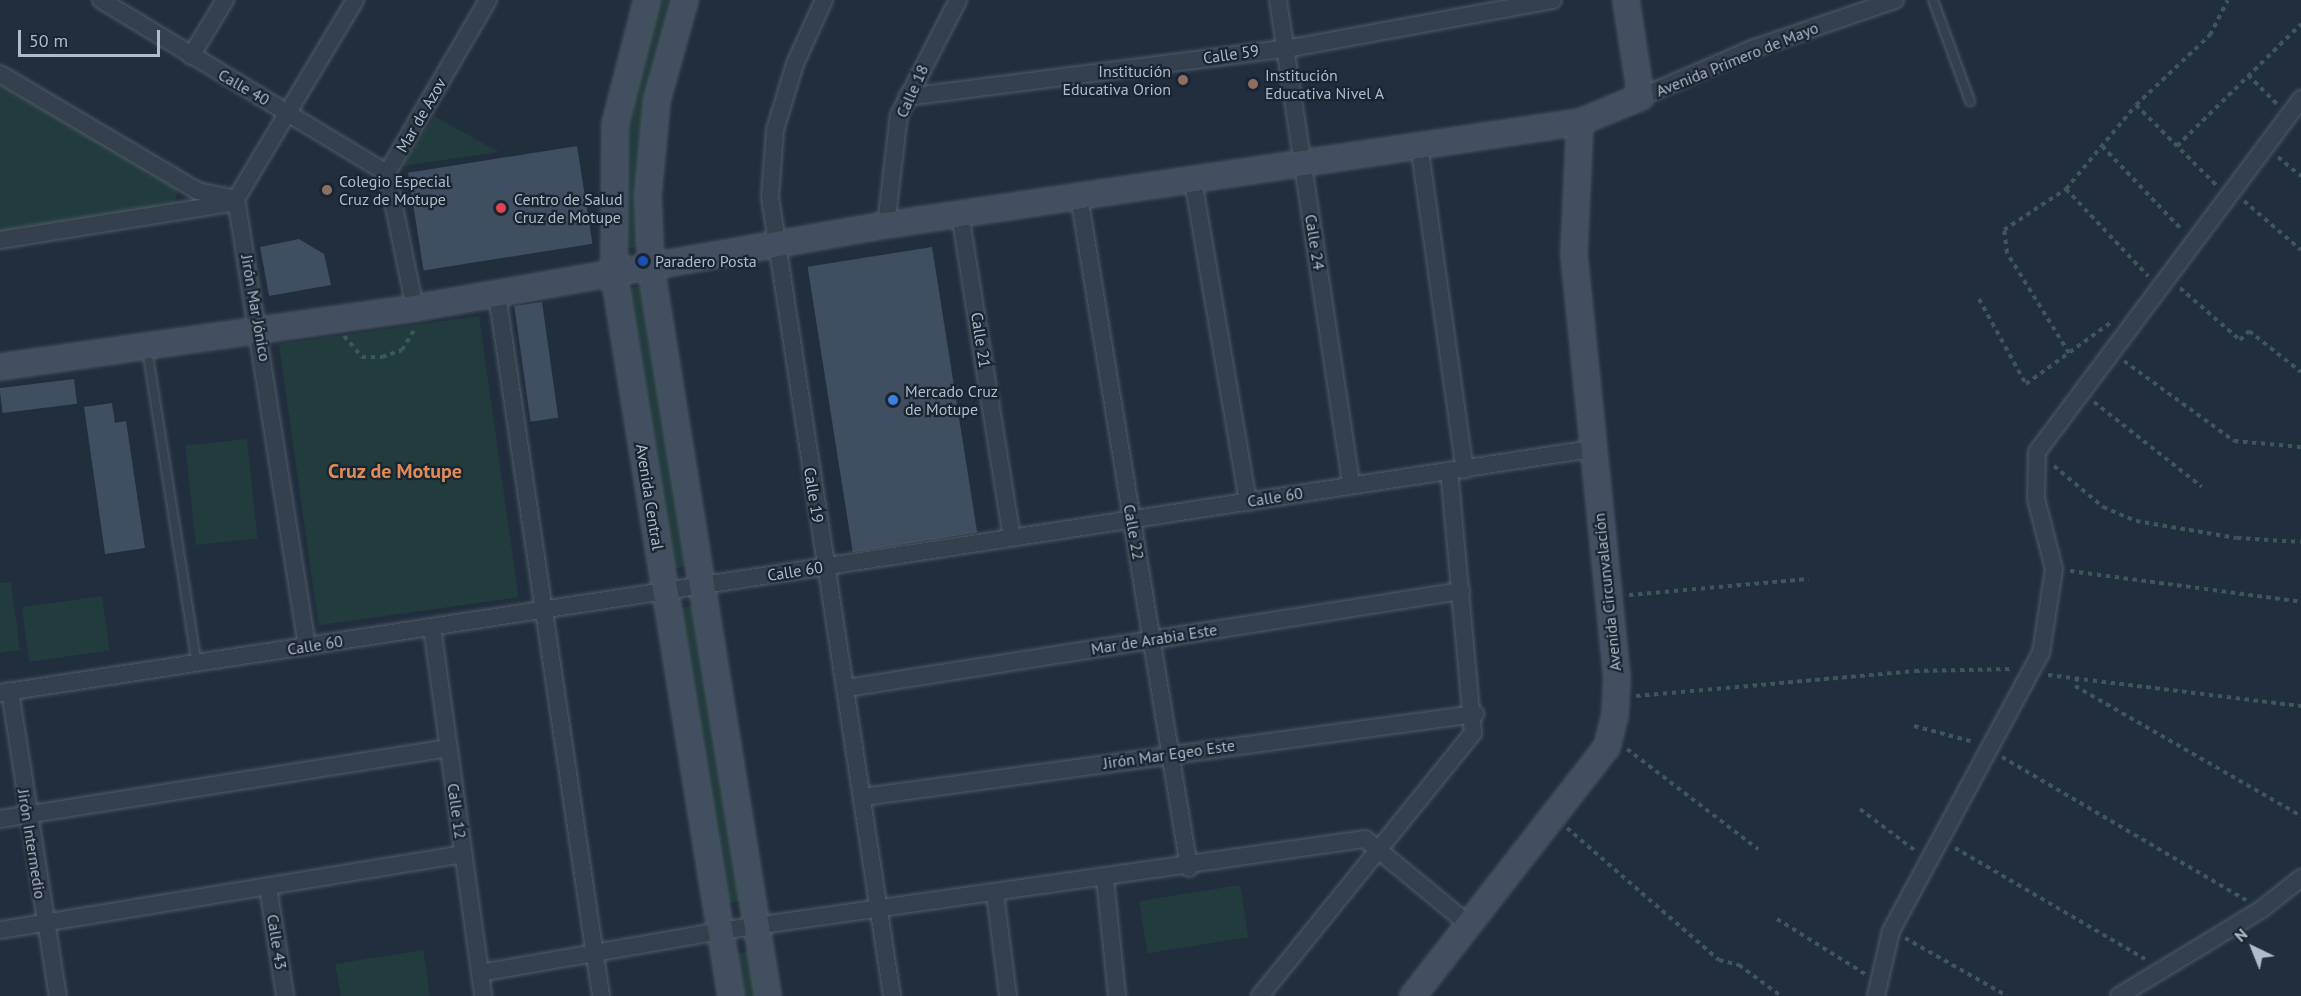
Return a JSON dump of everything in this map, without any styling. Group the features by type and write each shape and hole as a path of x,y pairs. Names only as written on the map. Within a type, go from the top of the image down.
{"street":[{"name":"Calle 40","path":"101,0 387,172"},
{"path":"191,56 225,0"},
{"path":"236,200 286,112 355,0"},
{"name":"Mar de Azov","path":"387,172 488,0"},
{"name":"Avenida Central","path":"647,0 615,125 614,274 731,996"},
{"path":"685,0 657,100 648,196 651,268 704,585 768,996"},
{"name":"Calle 19","path":"824,0 795,64 775,130 770,197 775,247 825,566 847,688 892,996"},
{"name":"Calle 18","path":"886,225 891,155 907,97 958,0"},
{"name":"Calle 24","path":"1278,0 1283,47 1351,484"},
{"name":"Calle 59","path":"907,97 1283,47 1553,0"},
{"path":"1626,0 1641,97"},
{"name":"Avenida Primero de Mayo","path":"1580,122 1752,50 1894,0"},
{"path":"0,74 198,191 236,200"},
{"path":"1876,996 1891,931 1992,751 2041,653 2054,569 2036,499 2037,452 2109,351 2266,148 2301,99"},
{"path":"0,367 260,327 415,308 775,247 886,225 1193,180 1302,161 1580,122"},
{"name":"Avenida Circunvalación","path":"1413,996 1607,747 1610,736 1616,698 1590,449 1575,253 1580,122"},
{"path":"1260,996 1473,733 1475,714 1461,591 1457,470 1419,144"},
{"path":"387,172 415,308"},
{"path":"1193,180 1248,502"},
{"name":"Calle 22","path":"1079,196 1173,753 1189,868"},
{"path":"0,240 236,200"},
{"name":"Jirón Mar Jónico","path":"236,200 260,327 307,646"},
{"name":"Calle 21","path":"960,214 1012,538"},
{"path":"497,294 601,996"},
{"name":"Calle 60","path":"5,692 1590,449"},
{"name":"Mar de Arabia Este","path":"847,688 1461,591"},
{"name":"Calle 12","path":"432,627 483,996"},
{"name":"Jirón Intermedio","path":"5,692 57,996"},
{"name":"Jirón Mar Egeo Este","path":"863,797 1173,753 1475,714"},
{"path":"0,819 448,748"},
{"path":"480,973 720,932 1189,868 1365,839 1381,847 1468,924"},
{"path":"0,930 463,854"},
{"path":"2119,996 2159,968 2262,909 2301,878"},
{"path":"1105,879 1117,996"},
{"name":"Calle 43","path":"268,887 285,996"},
{"path":"995,893 1008,996"}],"lane":[{"path":"1933,0 1970,101"},
{"path":"146,345 197,663"}],"path":[{"path":"2069,353 2007,253 2004,230 2066,189 2136,105 2210,35 2228,0"},
{"path":"2177,146 2301,24"},
{"path":"2248,75 2290,115"},
{"path":"2136,105 2230,194 2301,250"},
{"path":"2102,146 2193,242"},
{"path":"2266,148 2301,176"},
{"path":"2066,189 2162,281 2240,340 2249,331 2301,372"},
{"path":"1979,299 2026,384 2114,321 2140,311"},
{"path":"339,318 346,345 362,357 381,357 402,350 416,331 415,308"},
{"path":"2109,351 2234,441 2301,447"},
{"path":"2081,392 2202,487"},
{"path":"2037,452 2103,507 2136,521 2237,538 2301,542"},
{"path":"2054,569 2301,602"},
{"path":"1607,597 1808,579"},
{"path":"1616,698 1915,671 2031,671 2301,706"},
{"path":"2077,677 2075,686 2301,816"},
{"path":"1914,726 1992,751 2262,909"},
{"path":"1610,736 1758,849"},
{"path":"1860,809 1930,861"},
{"path":"1553,815 1719,960 1739,965 1781,996"},
{"path":"1942,840 2159,968"},
{"path":"1777,919 1858,972 1882,978"},
{"path":"1891,931 2007,996"}],"green space":[{"path":"653,0 680,0 646,246 621,249 621,121"},
{"path":"0,84 178,187 173,213 0,240"},
{"path":"434,116 499,152 402,166"},
{"path":"648,285 692,566 670,569 625,289"},
{"path":"479,316 519,597 318,625 279,344"},
{"path":"247,439 257,538 196,545 185,445"},
{"path":"11,582 20,650 0,653 0,583"},
{"path":"102,596 110,650 29,662 22,607"},
{"path":"698,605 745,900 724,904 677,608"},
{"path":"1240,885 1248,937 1148,953 1139,901"},
{"path":"423,950 430,996 341,996 335,964"},
{"path":"752,951 759,996 739,996 732,954"}],"building":[{"name":"Centro de Salud Cruz de Motupe","path":"577,146 592,244 424,271 408,173"},
{"path":"299,239 324,254 331,285 269,296 260,247"},
{"name":"Mercado Cruz de Motupe","path":"932,247 977,532 853,552 808,267"},
{"path":"542,302 558,418 531,422 514,306"},
{"path":"74,379 77,404 3,413 0,388"},
{"path":"112,403 115,423 126,421 145,548 105,554 84,407"}],"place":[{"name":"Institución Educativa Orion","path":"1183,80"},
{"name":"Institución Educativa Nivel A","path":"1253,84"},
{"name":"Colegio Especial Cruz de Motupe","path":"327,190"},
{"name":"Centro de Salud Cruz de Motupe","path":"501,208"},
{"name":"Paradero Posta","path":"643,261"},
{"name":"Mercado Cruz de Motupe","path":"893,400"}],"district":[{"name":"Cruz de Motupe","path":"395,471"}]}
